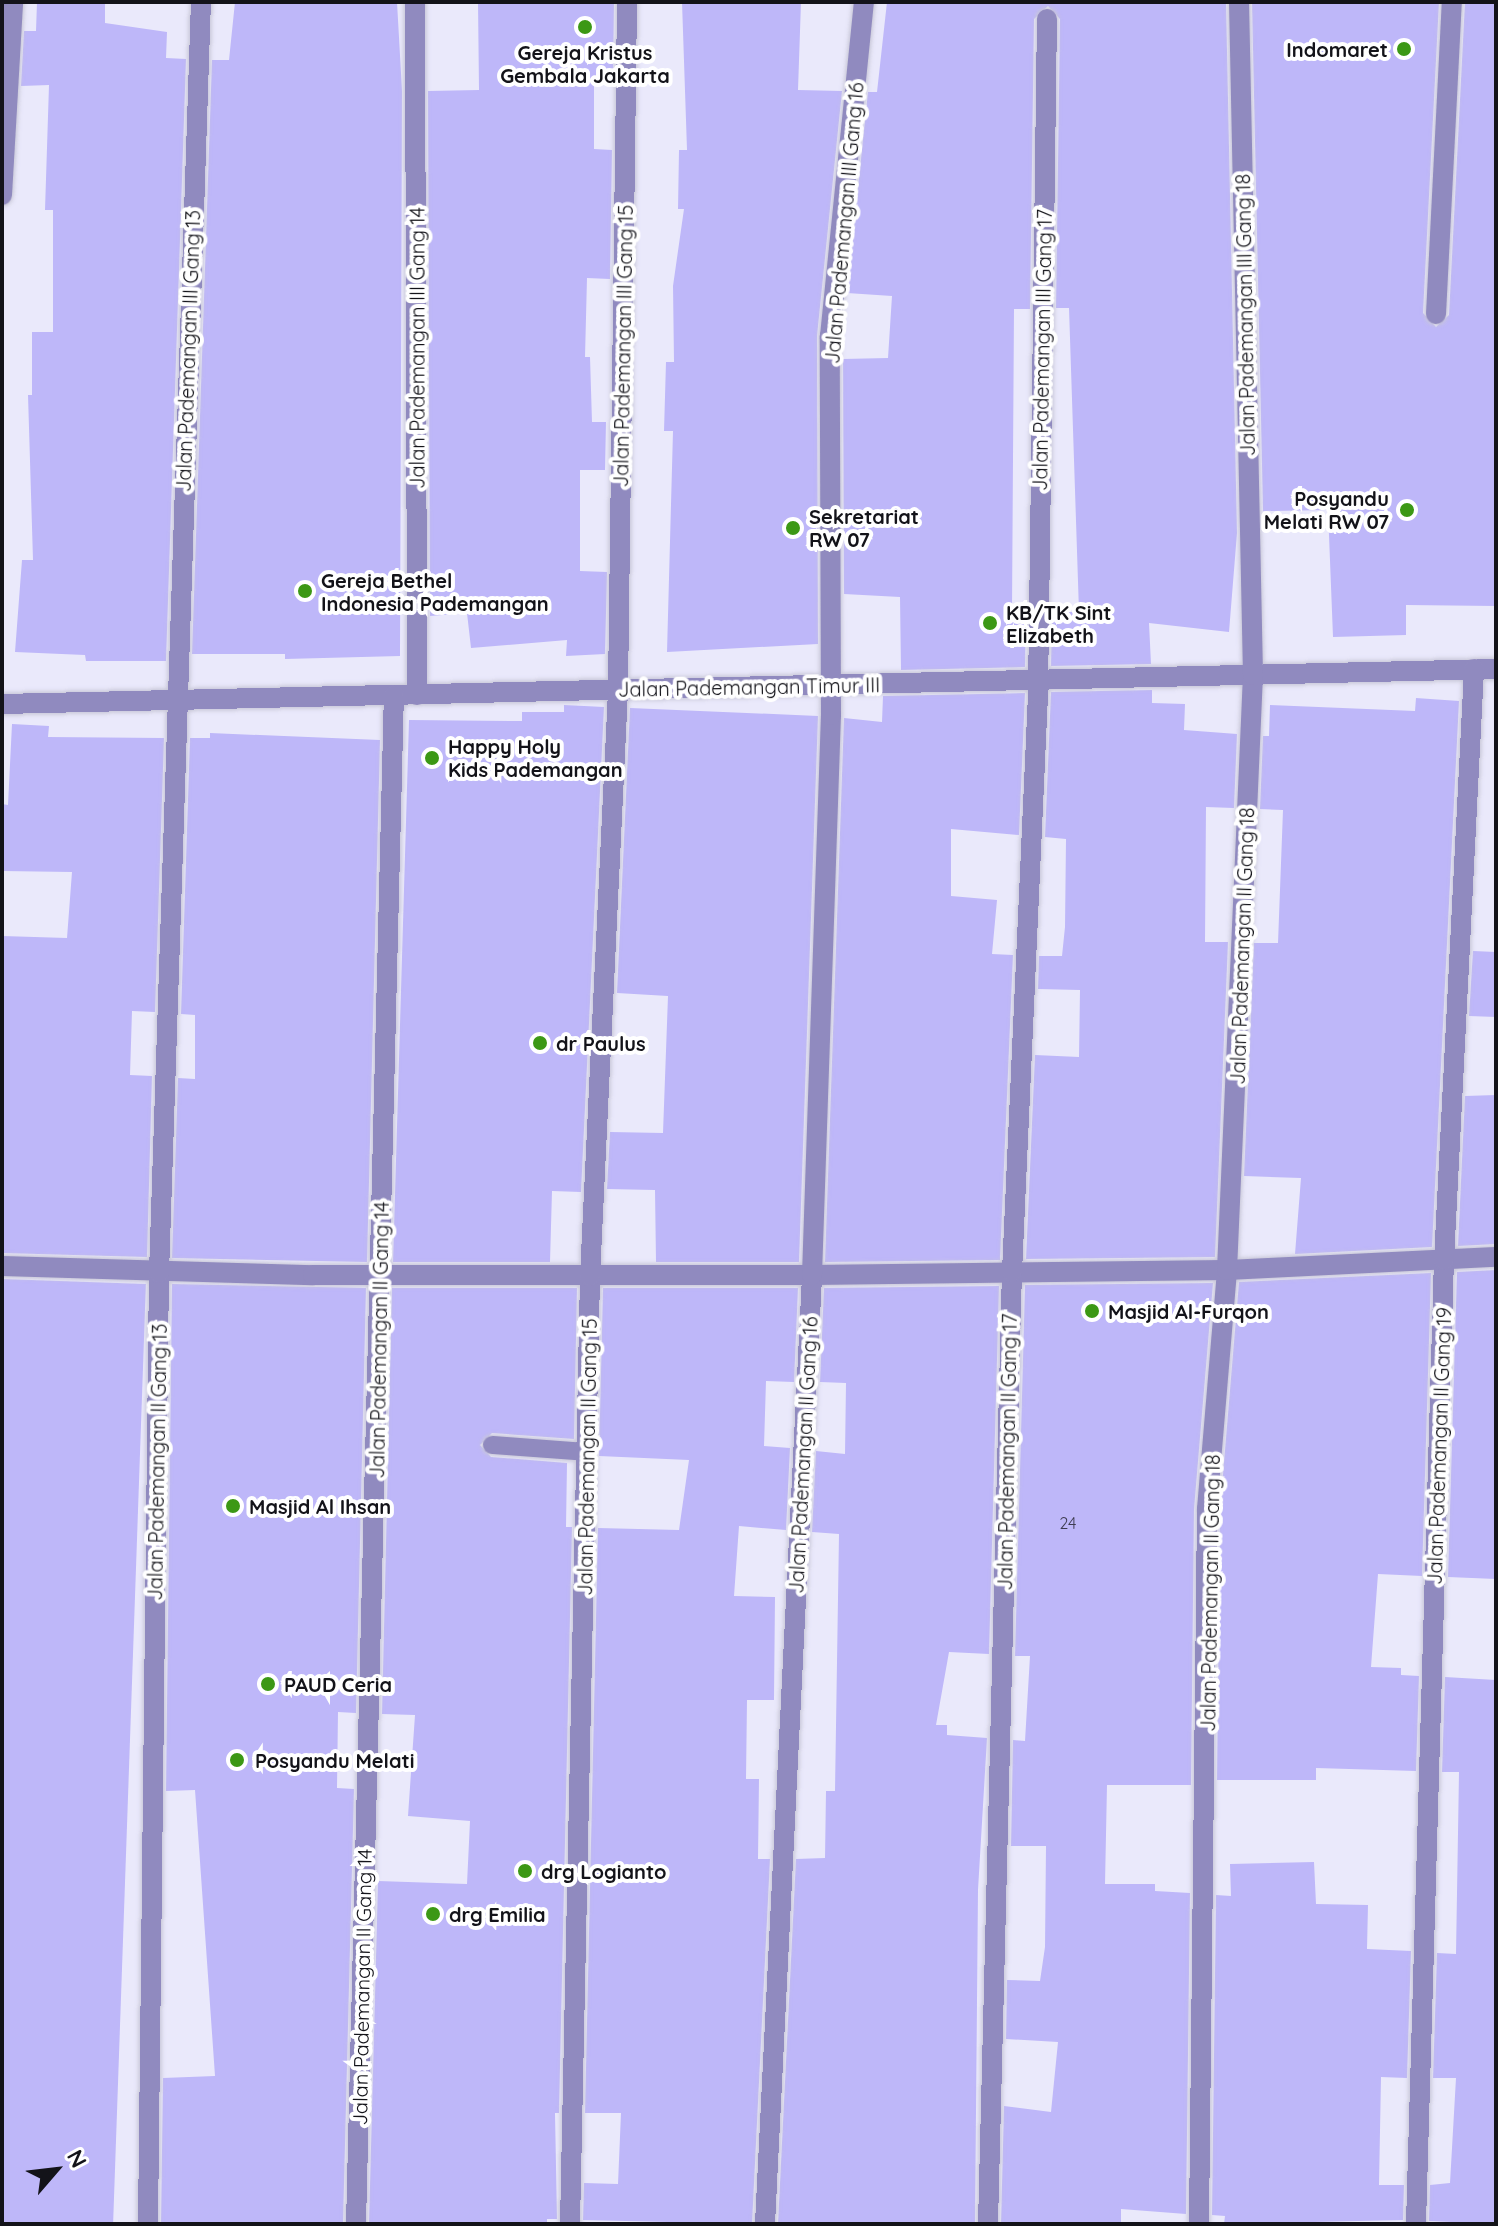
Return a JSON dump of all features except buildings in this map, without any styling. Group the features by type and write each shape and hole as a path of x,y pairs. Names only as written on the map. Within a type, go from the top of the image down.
{"street":[{"path":"2,195 13,2"},
{"name":"Jalan Pademangan III Gang 13","path":"177,701 201,2"},
{"name":"Jalan Pademangan III Gang 14","path":"415,2 417,695"},
{"name":"Jalan Pademangan III Gang 15","path":"618,690 627,2"},
{"name":"Jalan Pademangan III Gang 16","path":"831,685 830,336 864,2"},
{"name":"Jalan Pademangan III Gang 18","path":"1239,2 1253,675"},
{"path":"1436,314 1452,2"},
{"name":"Jalan Pademangan III Gang 17","path":"1038,680 1047,19"},
{"name":"Jalan Pademangan II Gang 19","path":"1416,2224 1444,1260 1474,669"},
{"name":"Jalan Pademangan Timur III","path":"2,704 1496,669"},
{"name":"Jalan Pademangan II Gang 18","path":"1199,2224 1207,1509 1227,1270 1253,675"},
{"name":"Jalan Pademangan II Gang 17","path":"988,2224 1012,1272 1038,680"},
{"name":"Jalan Pademangan II Gang 16","path":"765,2224 812,1275 831,685"},
{"name":"Jalan Pademangan II Gang 15","path":"570,2224 590,1276 618,690"},
{"name":"Jalan Pademangan II Gang 14","path":"356,2224 394,695"},
{"name":"Jalan Pademangan II Gang 13","path":"148,2224 159,1273 177,701"},
{"path":"2,1266 159,1273 812,1275 1227,1270 1496,1257"}],"lane":[{"path":"492,1445 587,1452"}],"place":[{"name":"Gereja Kristus Gembala Jakarta","path":"585,27"},
{"name":"Indomaret","path":"1404,49"},
{"name":"Posyandu Melati RW 07","path":"1407,510"},
{"name":"Sekretariat RW 07","path":"793,528"},
{"name":"Gereja Bethel Indonesia Pademangan","path":"305,591"},
{"name":"KB/TK Sint Elizabeth","path":"990,623"},
{"name":"Happy Holy Kids Pademangan","path":"432,758"},
{"name":"dr Paulus","path":"540,1043"},
{"name":"Masjid Al-Furqon","path":"1092,1311"},
{"name":"Masjid Al Ihsan","path":"233,1506"},
{"name":"PAUD Ceria","path":"268,1684"},
{"name":"Posyandu Melati","path":"237,1760"},
{"name":"drg Logianto","path":"525,1871"},
{"name":"drg Emilia","path":"433,1914"}]}
